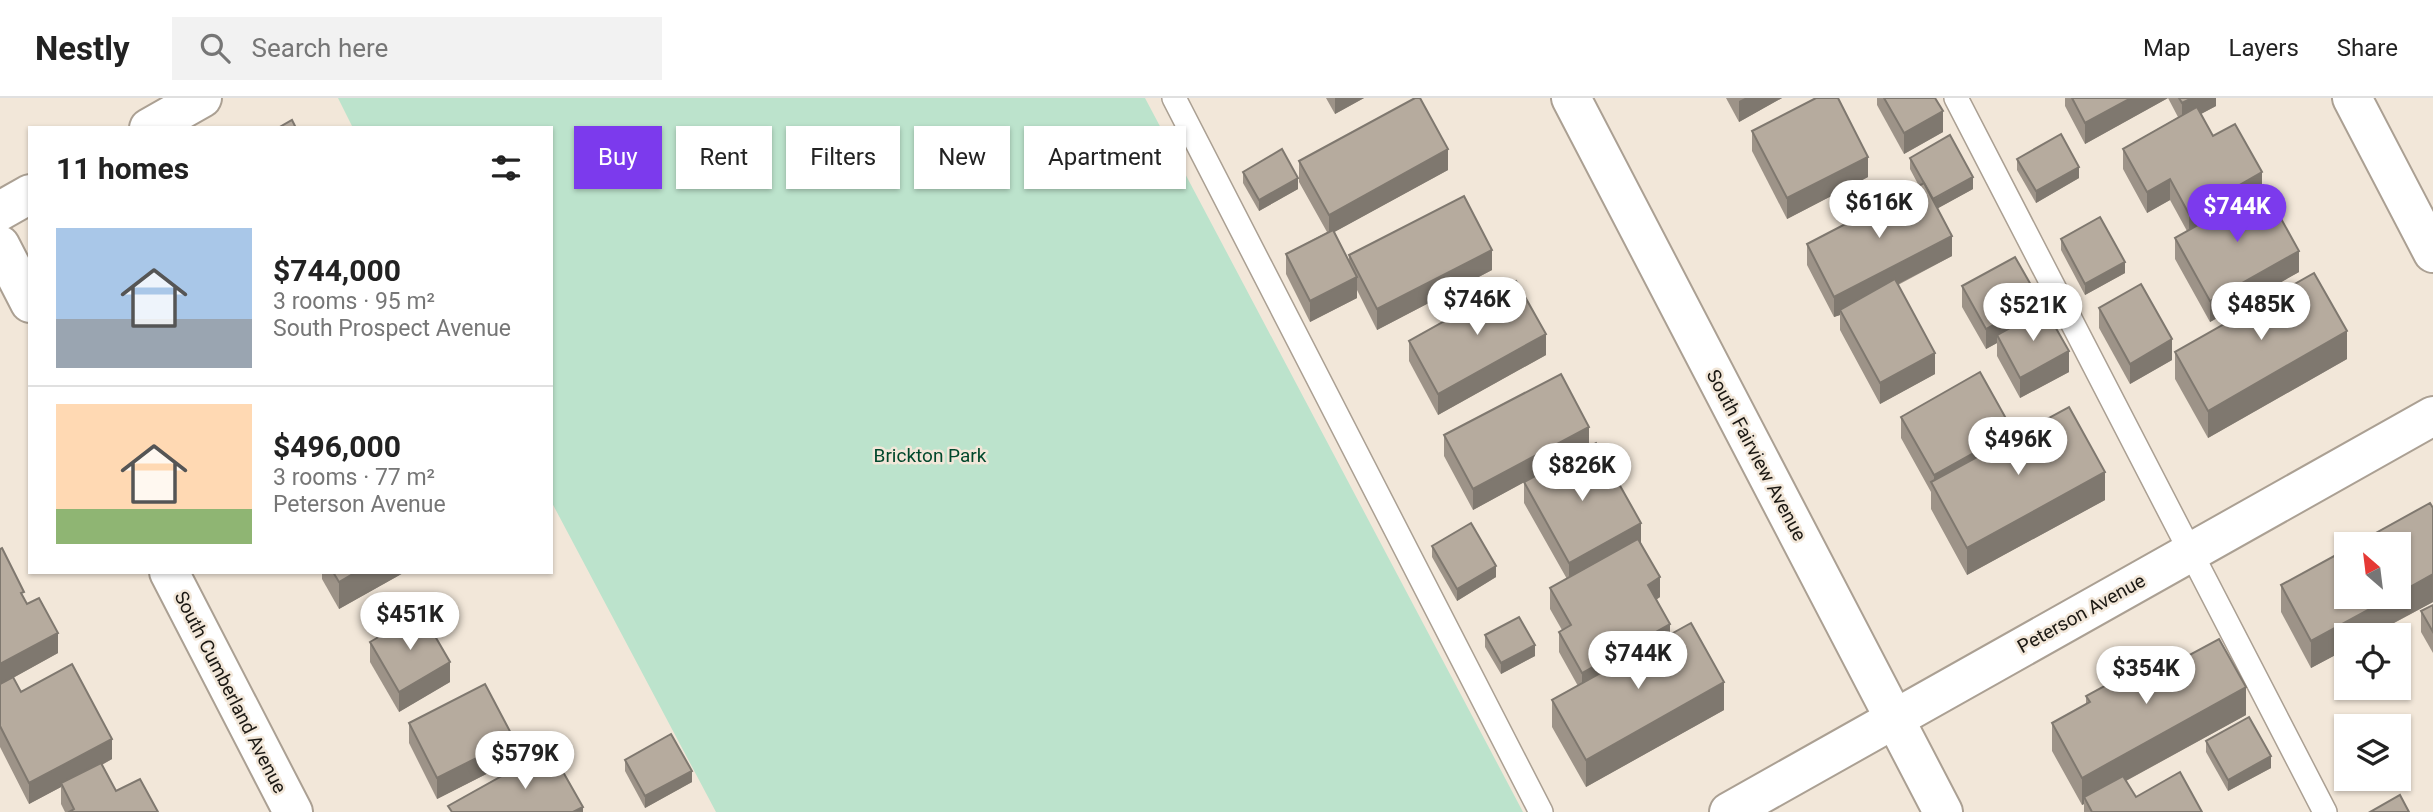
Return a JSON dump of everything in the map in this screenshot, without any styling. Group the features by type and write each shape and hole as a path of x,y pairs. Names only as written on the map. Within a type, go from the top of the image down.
{"street":[{"path":"153,126 202,98"},
{"name":"South Fairview Avenue","path":"1571,98 1943,812"},
{"path":"2352,98 2433,253"},
{"path":"0,211 28,195"},
{"path":"0,245 28,299"},
{"name":"Peterson Avenue","path":"1729,812 2433,416"},
{"name":"South Cumberland Avenue","path":"170,574 293,812"}],"lane":[{"path":"1174,98 1542,812"},
{"path":"1956,98 2325,812"}],"green space":[{"name":"Brickton Park","path":"338,98 1145,98 1160,126 1024,126 1024,189 1186,189 1186,175 1523,812 716,812 553,505 553,126 352,126"}],"building":[{"path":"1415,98 1420,98 1448,149 1329,215 1299,161"},
{"path":"1816,98 1838,98 1868,157 1787,198 1752,131"},
{"path":"1884,98 1935,98 1943,111 1904,133"},
{"path":"2072,98 2131,98 2085,123"},
{"path":"2179,98 2192,98 2182,103"},
{"path":"2197,107 2213,136 2235,124 2262,172 2189,214 2170,179 2147,192 2123,149"},
{"path":"292,120 295,126 282,126"},
{"path":"2061,134 2079,167 2036,191 2017,159"},
{"path":"1950,135 1973,177 1933,199 1910,158"},
{"path":"1282,149 1298,178 1259,200 1243,172"},
{"path":"1924,183 1952,236 1834,297 1807,244"},
{"path":"2264,188 2299,251 2210,301 2175,238"},
{"path":"1464,196 1492,250 1377,309 1349,255"},
{"path":"2100,217 2125,262 2085,284 2061,239"},
{"path":"1333,230 1357,277 1310,301 1286,254"},
{"path":"2015,257 2039,299 1986,329 1962,286"},
{"path":"2314,273 2347,331 2208,411 2175,352"},
{"path":"1895,279 1935,353 1880,383 1840,310"},
{"path":"1516,281 1546,334 1438,394 1409,341"},
{"path":"2141,284 2172,339 2130,364 2099,308"},
{"path":"2045,309 2069,351 2020,378 1997,335"},
{"path":"1980,372 2013,431 1934,475 1901,417"},
{"path":"1561,374 1589,427 1473,489 1444,435"},
{"path":"2069,407 2105,472 1967,548 1931,482"},
{"path":"1596,443 1641,523 1569,563 1524,482"},
{"path":"2430,503 2433,508 2433,574 2412,586 2412,532 2378,532"},
{"path":"1471,523 1496,566 1457,589 1432,546"},
{"path":"1638,539 1660,577 1648,585 1670,624 1582,673 1559,632 1571,625 1550,588"},
{"path":"2,548 24,592 21,593 27,604 39,598 58,633 0,664 0,549"},
{"path":"2334,556 2334,609 2370,609 2344,623 2334,623 2334,629 2311,641 2281,585"},
{"path":"334,574 353,574 339,582"},
{"path":"2433,605 2433,632 2421,611"},
{"path":"421,612 450,662 399,692 370,642"},
{"path":"1519,617 1535,645 1501,663 1485,635"},
{"path":"1691,623 1724,682 1586,760 1552,700"},
{"path":"2219,639 2246,687 2082,778 2052,723 2090,702 2086,696 2154,659 2160,671"},
{"path":"72,664 112,739 29,783 0,726 0,684 13,677 21,692"},
{"path":"485,684 514,739 437,778 409,723"},
{"path":"2249,717 2271,756 2228,780 2206,741"},
{"path":"671,734 692,771 645,796 625,760"},
{"path":"550,749 583,807 573,812 452,812 448,806"},
{"path":"101,763 116,791 140,779 158,812 69,812 74,809 61,783"},
{"path":"2180,772 2202,812 2092,812 2084,797 2123,776 2136,797"},
{"path":"2400,795 2409,812 2370,812"}]}
